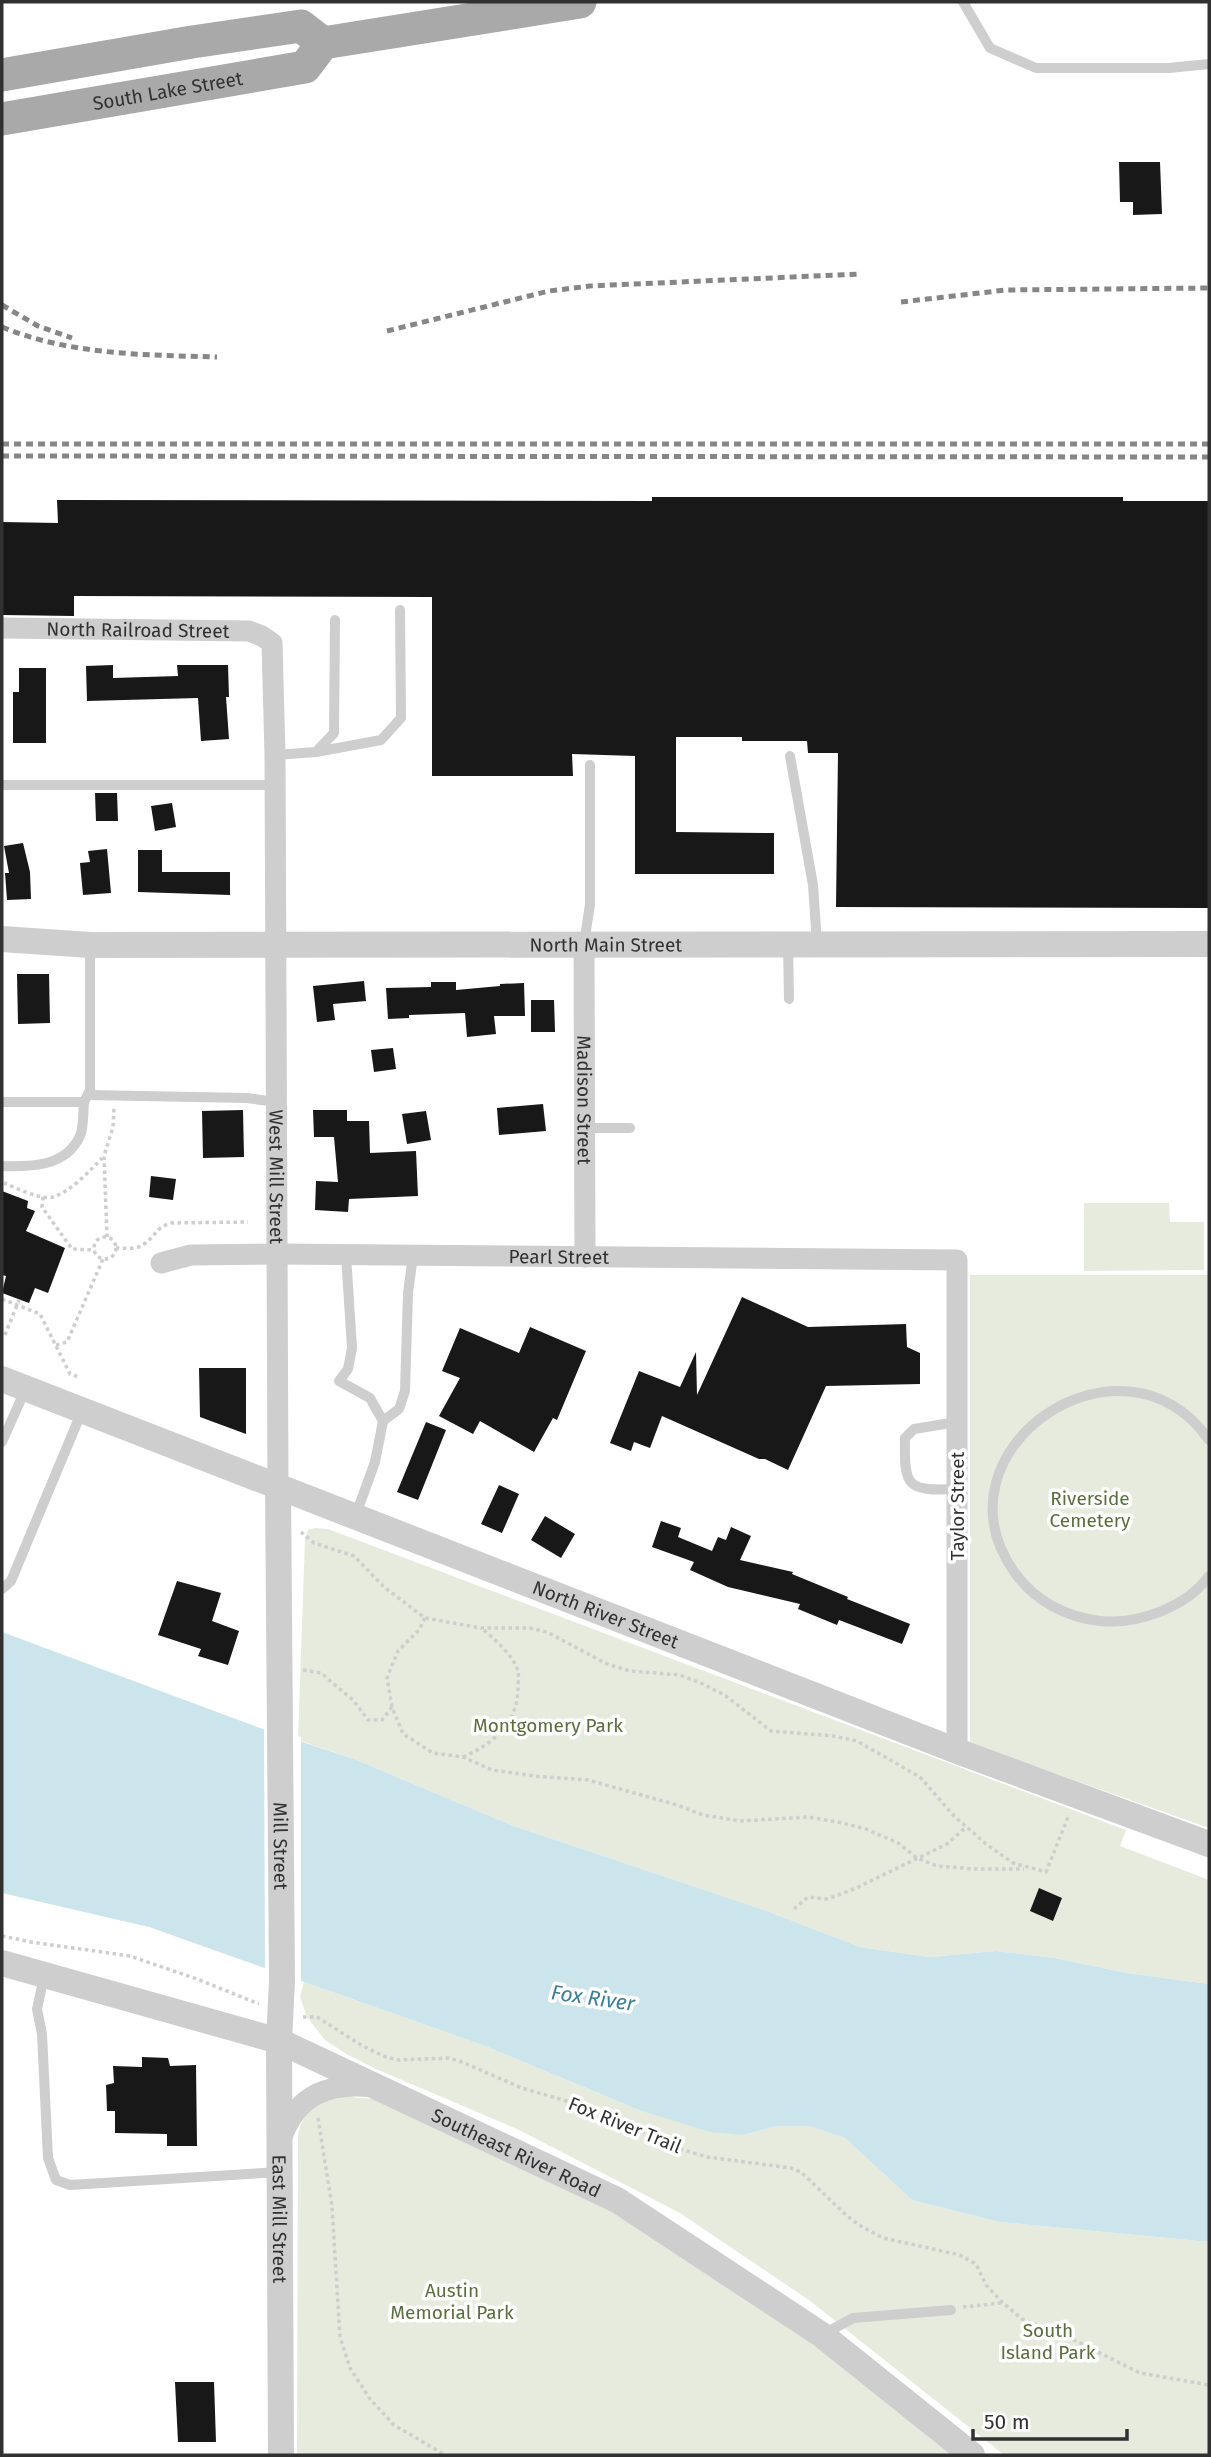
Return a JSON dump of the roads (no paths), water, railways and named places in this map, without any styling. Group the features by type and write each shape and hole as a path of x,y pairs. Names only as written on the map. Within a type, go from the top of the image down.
{"main road":[{"path":"2,75 192,41 301,26 323,43 483,10 580,2"},
{"name":"South Lake Street","path":"2,119 306,67 323,43"}],"street":[{"name":"North Railroad Street","path":"2,628 249,631 272,643"},
{"name":"West Mill Street","path":"272,643 281,1709"},
{"name":"North Main Street","path":"2,939 90,945 1209,944"},
{"name":"Madison Street","path":"584,944 585,1257"},
{"name":"Pearl Street","path":"161,1263 191,1255 276,1254 957,1260"},
{"name":"Taylor Street","path":"957,1260 957,1751"},
{"name":"North River Street","path":"14,1384 957,1751 1209,1844"},
{"name":"Mill Street","path":"281,1709 282,1981"},
{"name":"Southeast River Road","path":"2,1963 279,2041 617,2200 822,2335 972,2455"},
{"name":"East Mill Street","path":"281,2455 279,2012 282,1981"},
{"path":"280,2142 294,2111 318,2094 337,2086 378,2088"}],"lane":[{"path":"963,2 990,48 1036,68 1169,68 1209,64"},
{"path":"275,755 316,752 381,740 401,718 400,610"},
{"path":"316,752 334,733 335,620"},
{"path":"790,756 813,886 817,944"},
{"path":"584,944 590,904 590,765"},
{"path":"2,785 275,785"},
{"path":"788,944 789,999"},
{"path":"2,1166 44,1166 69,1152 81,1135 86,1099 90,1090 90,945"},
{"path":"2,1102 115,1096 247,1098 275,1102"},
{"path":"584,1128 630,1128"},
{"path":"346,1255 352,1348 348,1369 340,1381 370,1398 383,1422"},
{"path":"355,1517 375,1462 383,1422 399,1409 405,1391 408,1293 414,1256"},
{"path":"2,1442 14,1384"},
{"path":"1209,1440 1194,1421 1163,1398 1141,1392 1118,1391 1075,1399 1054,1409 1015,1442 1005,1456 999,1472 993,1514 997,1538 1005,1558 1018,1576 1032,1592 1052,1606 1073,1615 1112,1622 1153,1614 1191,1594 1209,1576"},
{"path":"2,1589 11,1581 82,1411"},
{"path":"957,1422 914,1429 905,1438 904,1469 911,1484 925,1491 957,1489"},
{"path":"45,1975 37,2009 42,2035 48,2158 56,2180 71,2185 280,2172"},
{"path":"822,2335 853,2318 951,2310"}],"water":[{"name":"Fox River","path":"2,1632 260,1728 354,1759 511,1825 767,1911 860,1947 929,1957 996,1951 1055,1958 1127,1973 1209,1984 1209,2242 1000,2222 912,2200 845,2138 809,2126 776,2126 744,2135 710,2132 639,2110 485,2046 149,1927 2,1893"}],"railway":[{"path":"387,331 549,291 590,286 860,274"},
{"path":"901,302 1006,290 1209,288"},
{"path":"2,305 38,326 72,338"},
{"path":"2,327 54,343 108,352 217,357"},
{"path":"2,444 1209,444"},
{"path":"2,456 1209,457"}],"park label":[{"name":"Riverside Cemetery","path":"1090,1509"},
{"name":"Montgomery Park","path":"548,1725"},
{"name":"Austin Memorial Park","path":"452,2301"},
{"name":"South Island Park","path":"1048,2341"}]}
